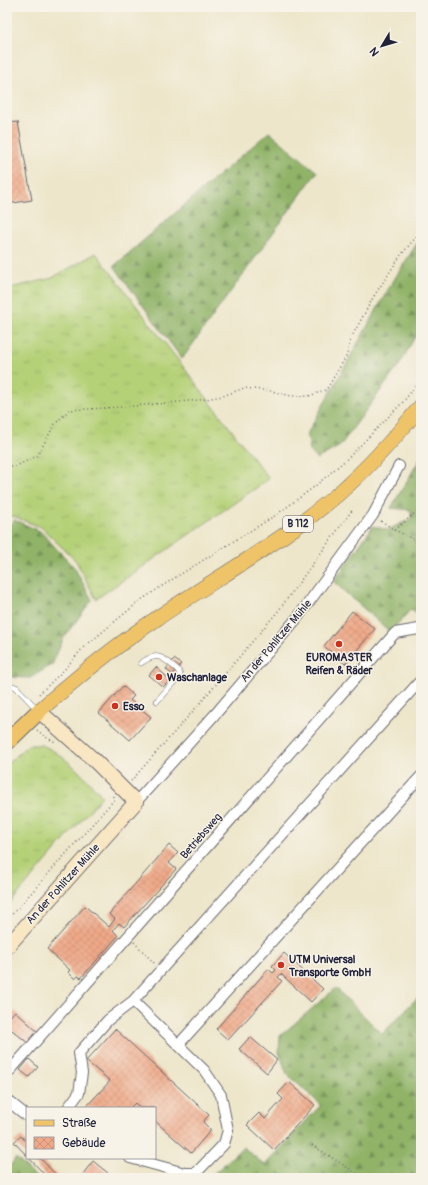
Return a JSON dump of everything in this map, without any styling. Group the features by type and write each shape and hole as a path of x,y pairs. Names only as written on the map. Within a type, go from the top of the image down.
{"highway":[{"name":"B 112","path":"7,742 33,711"}],"main road":[{"name":"B 112","path":"33,711 133,635 278,539 337,495 381,453 421,406"},
{"path":"33,711 94,760 116,793 136,802"},
{"name":"An der Pohlitzer Mühle","path":"7,947 136,802"}],"street":[{"name":"An der Pohlitzer Mühle","path":"136,802 298,617 372,515 399,466"},
{"name":"Betriebsweg","path":"7,1074 395,633 419,629 421,630"},
{"path":"69,1107 79,1093 82,1073 79,1053 108,1020 133,1000 421,680"},
{"path":"179,1044 421,776"},
{"path":"133,1000 204,1070 221,1096 228,1130 224,1144 196,1173 185,1172 134,1159"},
{"path":"7,1100 26,1115"}],"lane":[{"path":"141,663 151,656 162,657 179,671 180,674 157,701"},
{"path":"7,684 16,687 33,711"}],"path":[{"path":"7,466 16,466 37,456 55,424 69,410 200,400 223,396 244,388 271,391 291,396 309,396 326,390 347,355 350,340 357,324 401,255 421,232"},
{"path":"60,744 44,736 33,711 64,670 83,648 140,600 276,516 314,487 349,457 404,402 421,379"},
{"path":"395,530 421,508"},
{"path":"7,920 116,793 202,701 280,610 353,509"},
{"path":"372,515 395,530 421,543"},
{"path":"128,937 160,969"},
{"path":"312,1145 356,1173 360,1178"}],"green space":[{"path":"269,132 317,172 182,359 114,266"},
{"path":"421,237 421,326 400,364 340,446 317,459 310,451 307,434 390,286"},
{"path":"96,253 269,479 96,599 76,561 41,527 12,516 7,517 7,289 52,278"},
{"path":"421,457 421,619 411,609 390,632 334,582 373,526 387,530 411,519 411,510 391,508"},
{"path":"14,520 40,531 74,567 92,600 64,637 52,665 30,678 7,677 7,527"},
{"path":"28,745 41,745 57,753 82,774 102,796 7,907 7,764"},
{"path":"336,988 382,1034 421,994 421,1178 209,1178 243,1147 265,1165 321,1105 287,1074 279,1052 280,1036"},
{"path":"16,1158 37,1178 7,1178 7,1170"}],"building":[{"path":"18,122 32,200 7,204 7,123"},
{"path":"352,611 375,629 345,664 324,646"},
{"path":"174,659 181,664 172,675 166,669"},
{"name":"Waschanlage","path":"156,667 170,680 163,687 149,675"},
{"path":"123,686 134,696 130,700 151,717 130,740 99,713"},
{"path":"169,845 178,853 169,863 176,869 124,927 119,923 113,930 118,936 81,978 78,976 75,979 68,972 70,970 47,949 85,906 109,927 115,919 109,914"},
{"path":"284,953 323,989 311,1002 281,974 278,977 282,981 228,1040 216,1029 268,969 273,973 276,970 272,966"},
{"path":"15,1011 39,1033 29,1044 7,1026 7,1020"},
{"path":"115,1029 209,1115 203,1122 211,1130 191,1153 156,1122 156,1107 139,1107 135,1103 131,1107 86,1107 110,1081 86,1061"},
{"path":"250,1037 277,1060 267,1073 239,1049"},
{"path":"29,1059 38,1067 29,1077 20,1070"},
{"path":"289,1082 315,1105 274,1150 247,1125 259,1113 265,1119 283,1099 278,1094"},
{"path":"21,1136 26,1142 26,1155 14,1142"},
{"path":"30,1159 41,1159 59,1178 48,1178"},
{"path":"93,1161 114,1178 86,1178 82,1175"}],"place":[{"name":"EUROMASTER Reifen & Räder","path":"339,644"},
{"name":"Waschanlage","path":"159,677"},
{"name":"Esso","path":"115,706"},
{"name":"UTM Universal Transporte GmbH","path":"281,965"}]}
